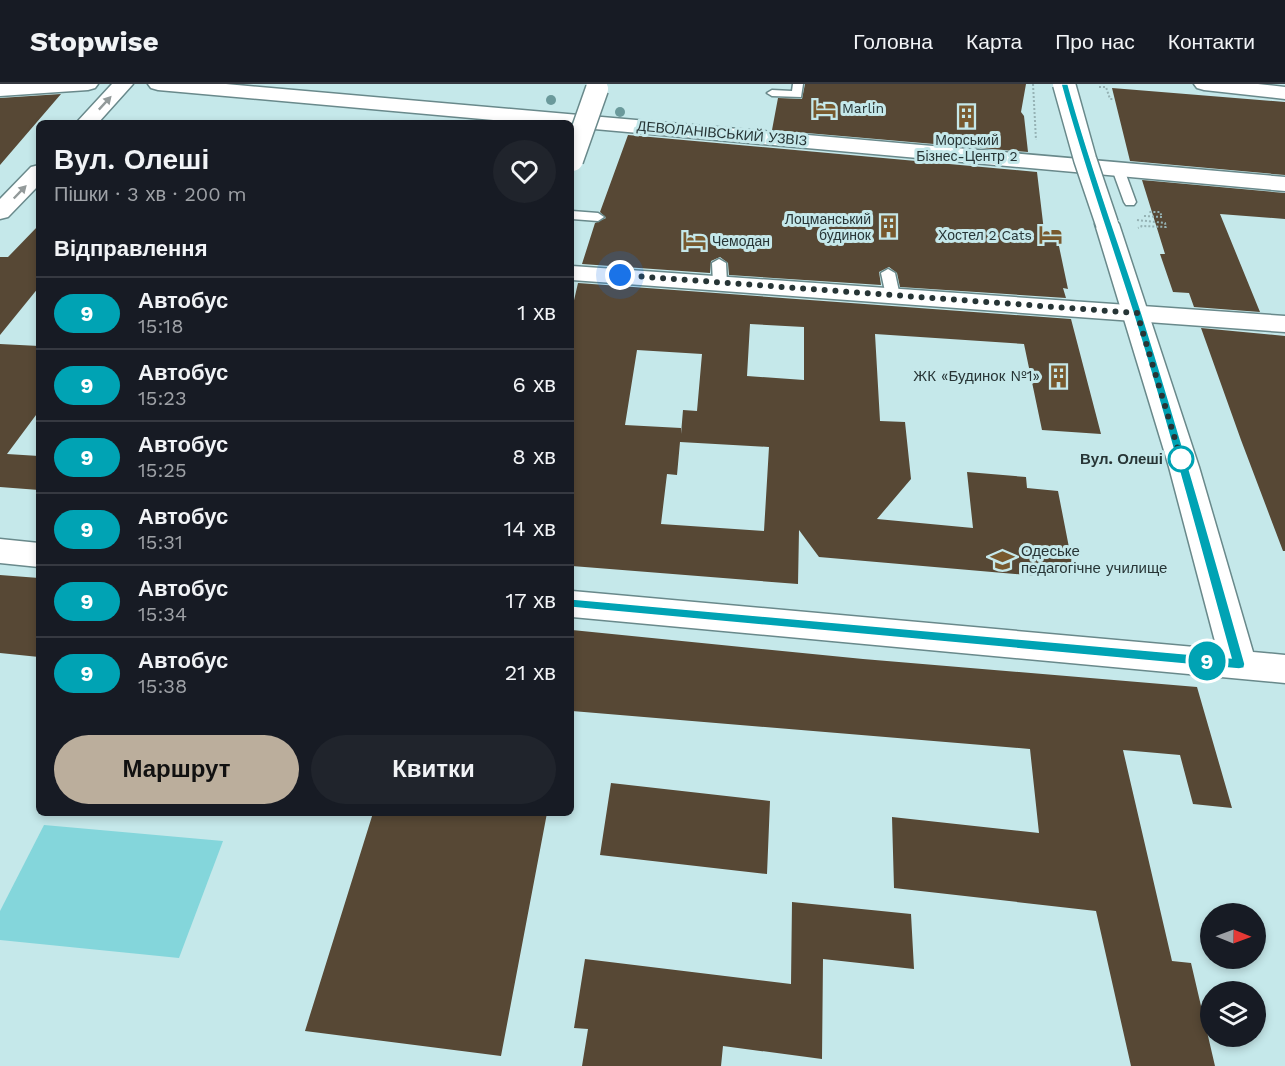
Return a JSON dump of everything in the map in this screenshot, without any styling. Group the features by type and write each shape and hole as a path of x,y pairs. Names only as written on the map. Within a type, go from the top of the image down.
{"street":[{"path":"0,90 88,84"},
{"path":"89,120 123,84"},
{"name":"ДЕВОЛАНІВСЬКИЙ УЗВІЗ","path":"158,84 564,120"},
{"path":"1064,84 1085,159 1137,313 1184,467 1239,664"},
{"path":"1204,84 1285,93"},
{"path":"574,154 598,87"},
{"name":"ДЕВОЛАНІВСЬКИЙ УЗВІЗ","path":"574,121 1285,184"},
{"path":"0,212 36,175"},
{"path":"574,273 720,273 890,284 1137,313 1285,324"},
{"path":"0,551 36,555"},
{"path":"574,604 1285,669"}],"lane":[{"path":"772,93 797,95 798,84"},
{"path":"1118,169 1130,202"},
{"path":"574,215 598,217"}],"path":[{"path":"1033,84 1038,162"},
{"path":"1099,87 1106,87 1110,99 1113,99"},
{"path":"1130,202 1133,211 1160,212 1162,217 1136,215 1137,221 1165,223 1166,227 1142,226"}],"shaded area":[{"path":"44,825 223,841 179,958 0,940 0,911"}],"building":[{"path":"805,84 1026,84 1021,112 1024,116 1028,152 772,130 778,98 802,99"},
{"path":"1112,88 1285,102 1285,175 1130,161"},
{"path":"61,94 39,120 36,120 36,123 0,165 0,98"},
{"path":"628,135 1037,172 1044,231 1056,232 1068,289 1063,288 1066,298 900,287 897,273 889,267 879,272 881,285 729,275 728,263 720,257 711,261 710,273 582,264 595,223 606,218 600,212"},
{"path":"1142,180 1285,193 1285,219 1220,214 1260,312 1194,307 1189,293 1173,292 1160,254 1165,254"},
{"path":"36,228 36,291 0,335 0,257 8,257"},
{"path":"578,283 1071,319 1101,434 1042,430 1024,344 875,334 880,421 905,422 911,479 877,519 973,528 967,472 1026,477 1027,488 1058,491 1073,568 1035,565 1038,576 819,557 799,530 798,584 574,566 574,300","holes":["750,324 804,327 804,380 747,376","637,350 702,354 697,411 683,410 681,434 681,428 625,425","680,442 769,447 764,531 661,524 667,474 677,475"]},
{"path":"1201,328 1285,336 1285,551 1283,551 1241,440"},
{"path":"0,344 36,346 36,415 7,454 36,456 36,490 0,487"},
{"path":"0,575 36,578 36,657 0,653"},
{"path":"574,630 863,659 1197,687 1232,808 1193,804 1180,755 1123,750 1172,961 1191,963 1200,1002 1200,1047 1211,1047 1215,1066 1131,1066 1096,911 894,888 892,817 1039,833 1030,749 574,711"},
{"path":"611,783 770,801 767,874 600,855"},
{"path":"372,816 546,816 501,1056 305,1031"},
{"path":"792,902 911,914 914,969 823,959 822,1059 723,1046 721,1066 582,1066 588,1029 574,1028 585,959 791,984"}],"bus line":[{"name":"9","path":"574,604 1239,664 1184,467 1137,313 1085,159 1064,84"}],"place":[{"name":"Marlin","path":"824,108"},
{"name":"Морський Бізнес-Центр 2","path":"967,116"},
{"name":"Лоцманський будинок","path":"889,227"},
{"name":"Хостел 2 Cats","path":"1050,235"},
{"name":"Чемодан","path":"694,241"},
{"name":"ЖК «Будинок №1»","path":"1058,376"},
{"name":"Вул. Олеші","path":"1181,459"},
{"name":"Одеське педагогічне училище","path":"1003,560"}],"route":[{"path":"620,275 1137,313 1181,459"}]}
